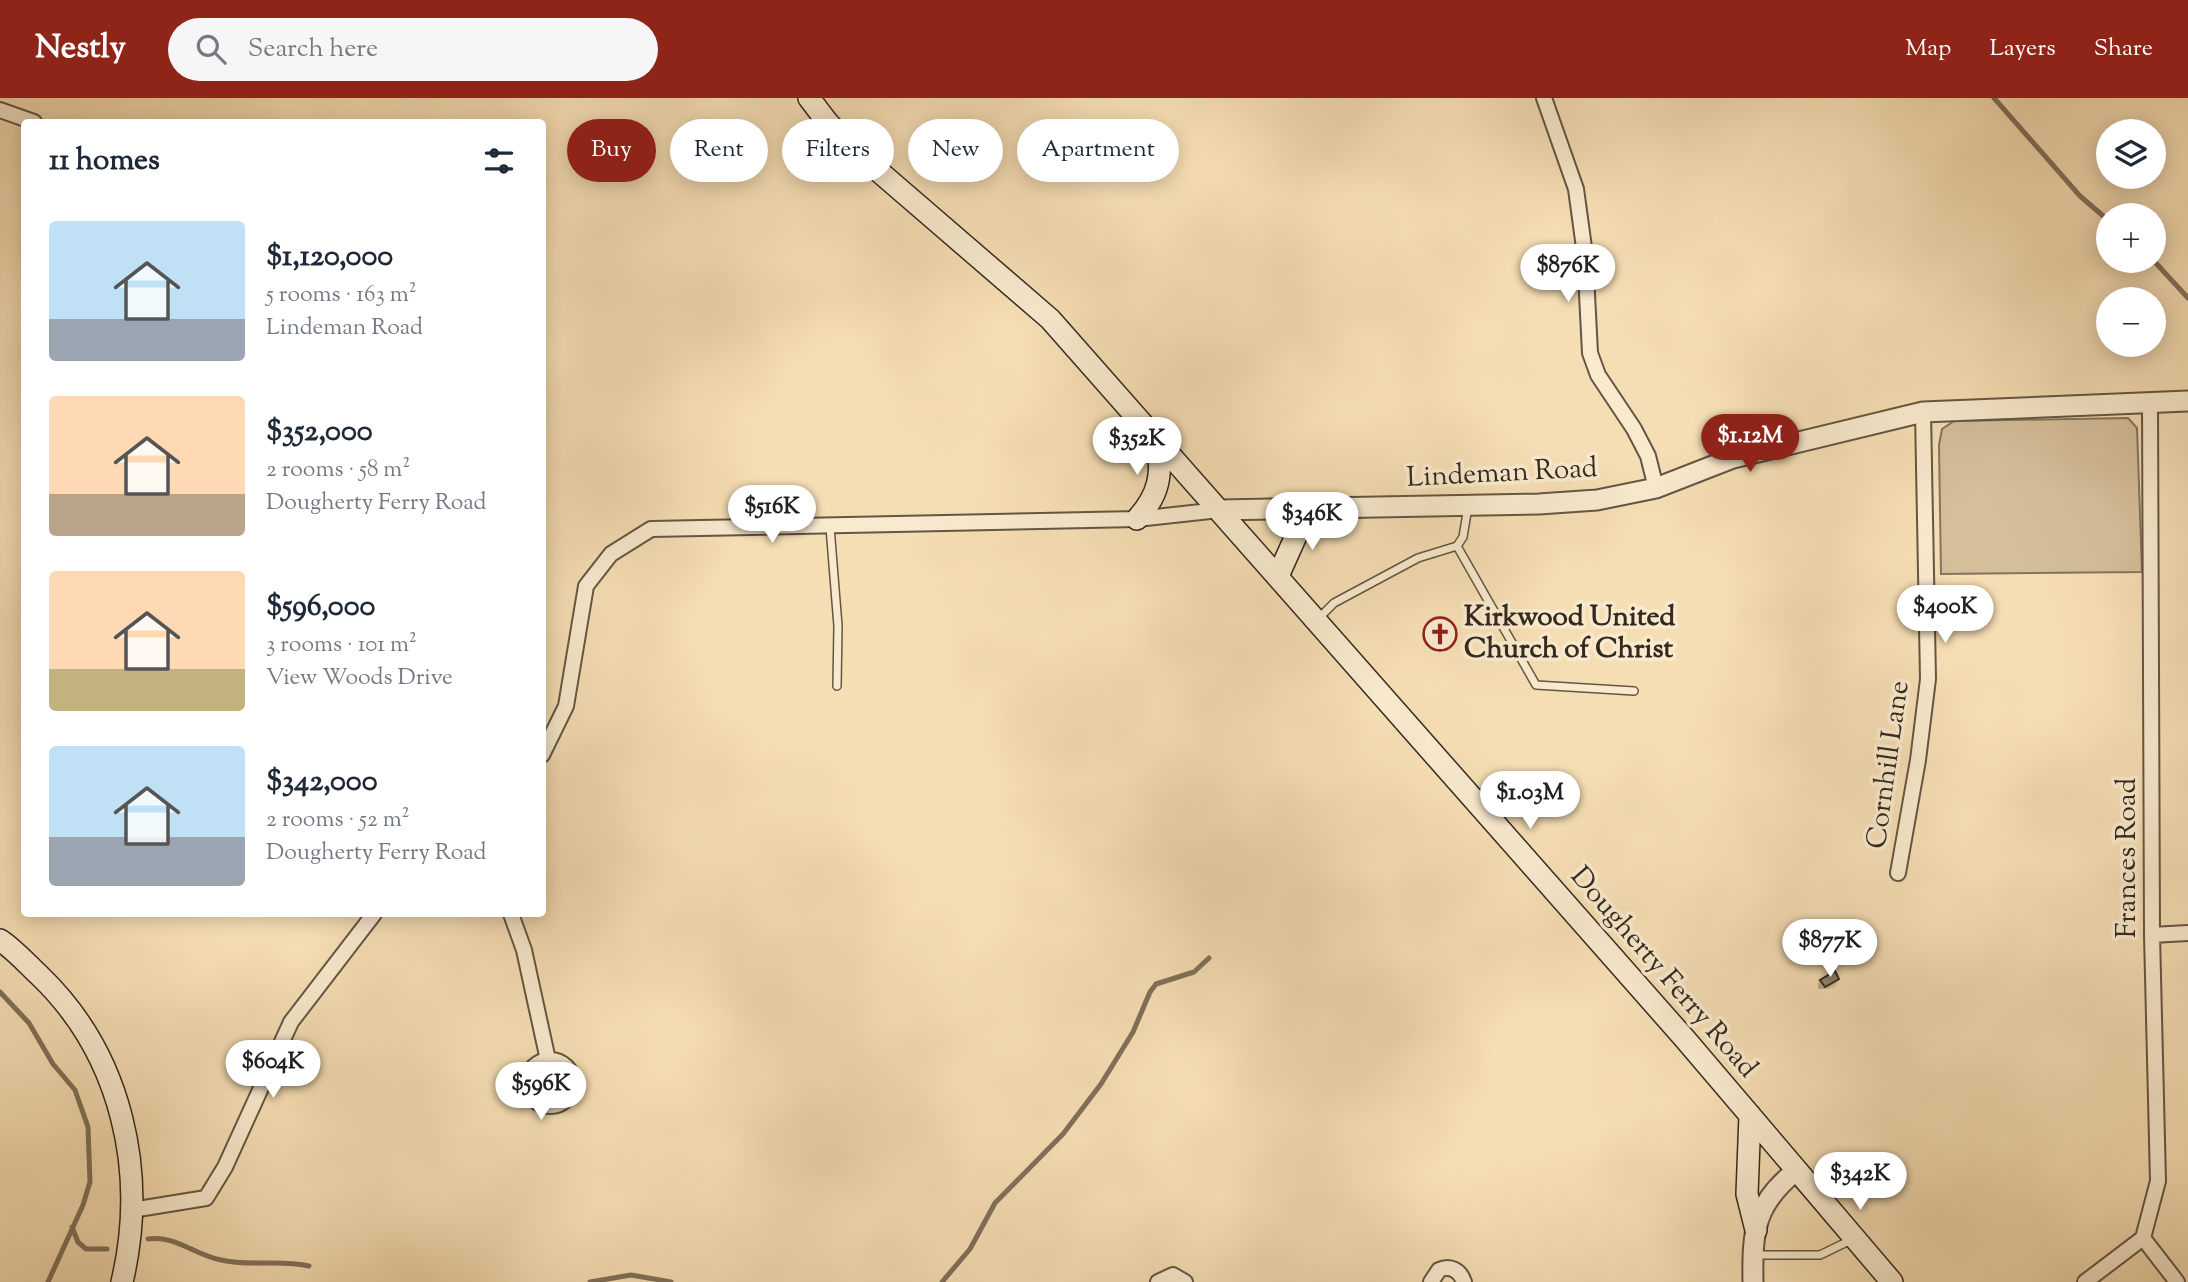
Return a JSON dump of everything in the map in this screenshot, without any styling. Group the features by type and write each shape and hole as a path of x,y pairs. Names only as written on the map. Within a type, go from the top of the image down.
{"main road":[{"name":"Dougherty Ferry Road","path":"808,98 828,123 861,156 1050,318 1750,1115 1892,1282"},
{"path":"1137,519 1152,503 1161,469 1158,441"},
{"path":"1278,576 1300,527 1314,508"},
{"path":"0,940 50,985 84,1025 114,1088 127,1130 132,1210 122,1282"},
{"path":"1750,1115 1747,1194 1756,1230"}],"street":[{"path":"1544,98 1576,189 1585,255 1590,353 1598,375 1634,429 1648,456 1656,488"},
{"path":"0,110 26,119"},
{"name":"Lindeman Road","path":"546,747 566,706 586,586 611,554 651,529 1137,519 1219,510 1597,500 1656,488 1733,458 1923,412 2188,401"},
{"name":"Frances Road","path":"2143,1238 2158,1181 2152,935 2150,402"},
{"name":"Cornhill Lane","path":"1898,873 1918,760 1928,679 1923,412"},
{"path":"132,1210 206,1198 225,1167 291,1022 372,917"},
{"path":"512,917 524,950 548,1060"},
{"path":"2152,935 2188,933"},
{"path":"1753,1282 1756,1230 1764,1201 1797,1170"},
{"path":"2085,1282 2143,1238 2177,1282"},
{"path":"1431,1282 1439,1270 1449,1268 1459,1273 1464,1282"},
{"path":"1158,1282 1173,1275 1185,1282"}],"lane":[{"path":"1316,620 1334,603 1418,558 1457,546 1463,537 1468,505"},
{"path":"830,527 838,626 836,686"},
{"path":"1457,546 1536,685 1543,688 1634,691"},
{"path":"1754,1255 1820,1255 1854,1237"}],"shaded area":[{"path":"2128,418 2137,428 2142,572 1941,574 1939,445 1942,429 1954,421"}],"building":[{"path":"1835,971 1839,979 1825,987 1820,980"}],"waterway":[{"path":"1994,98 2080,196 2096,210"},
{"path":"2165,273 2188,298"},
{"path":"942,1282 970,1249 995,1203 1063,1134 1101,1084 1133,1032 1156,984 1194,972 1209,958"},
{"path":"0,992 29,1023 53,1064 75,1090 88,1127 90,1182 83,1205 48,1282"},
{"path":"72,1227 78,1242 86,1249 107,1249"},
{"path":"148,1239 167,1240 232,1262 309,1266"},
{"path":"590,1282 631,1275 671,1282"}],"place":[{"name":"Kirkwood United Church of Christ","path":"1440,634"}]}
